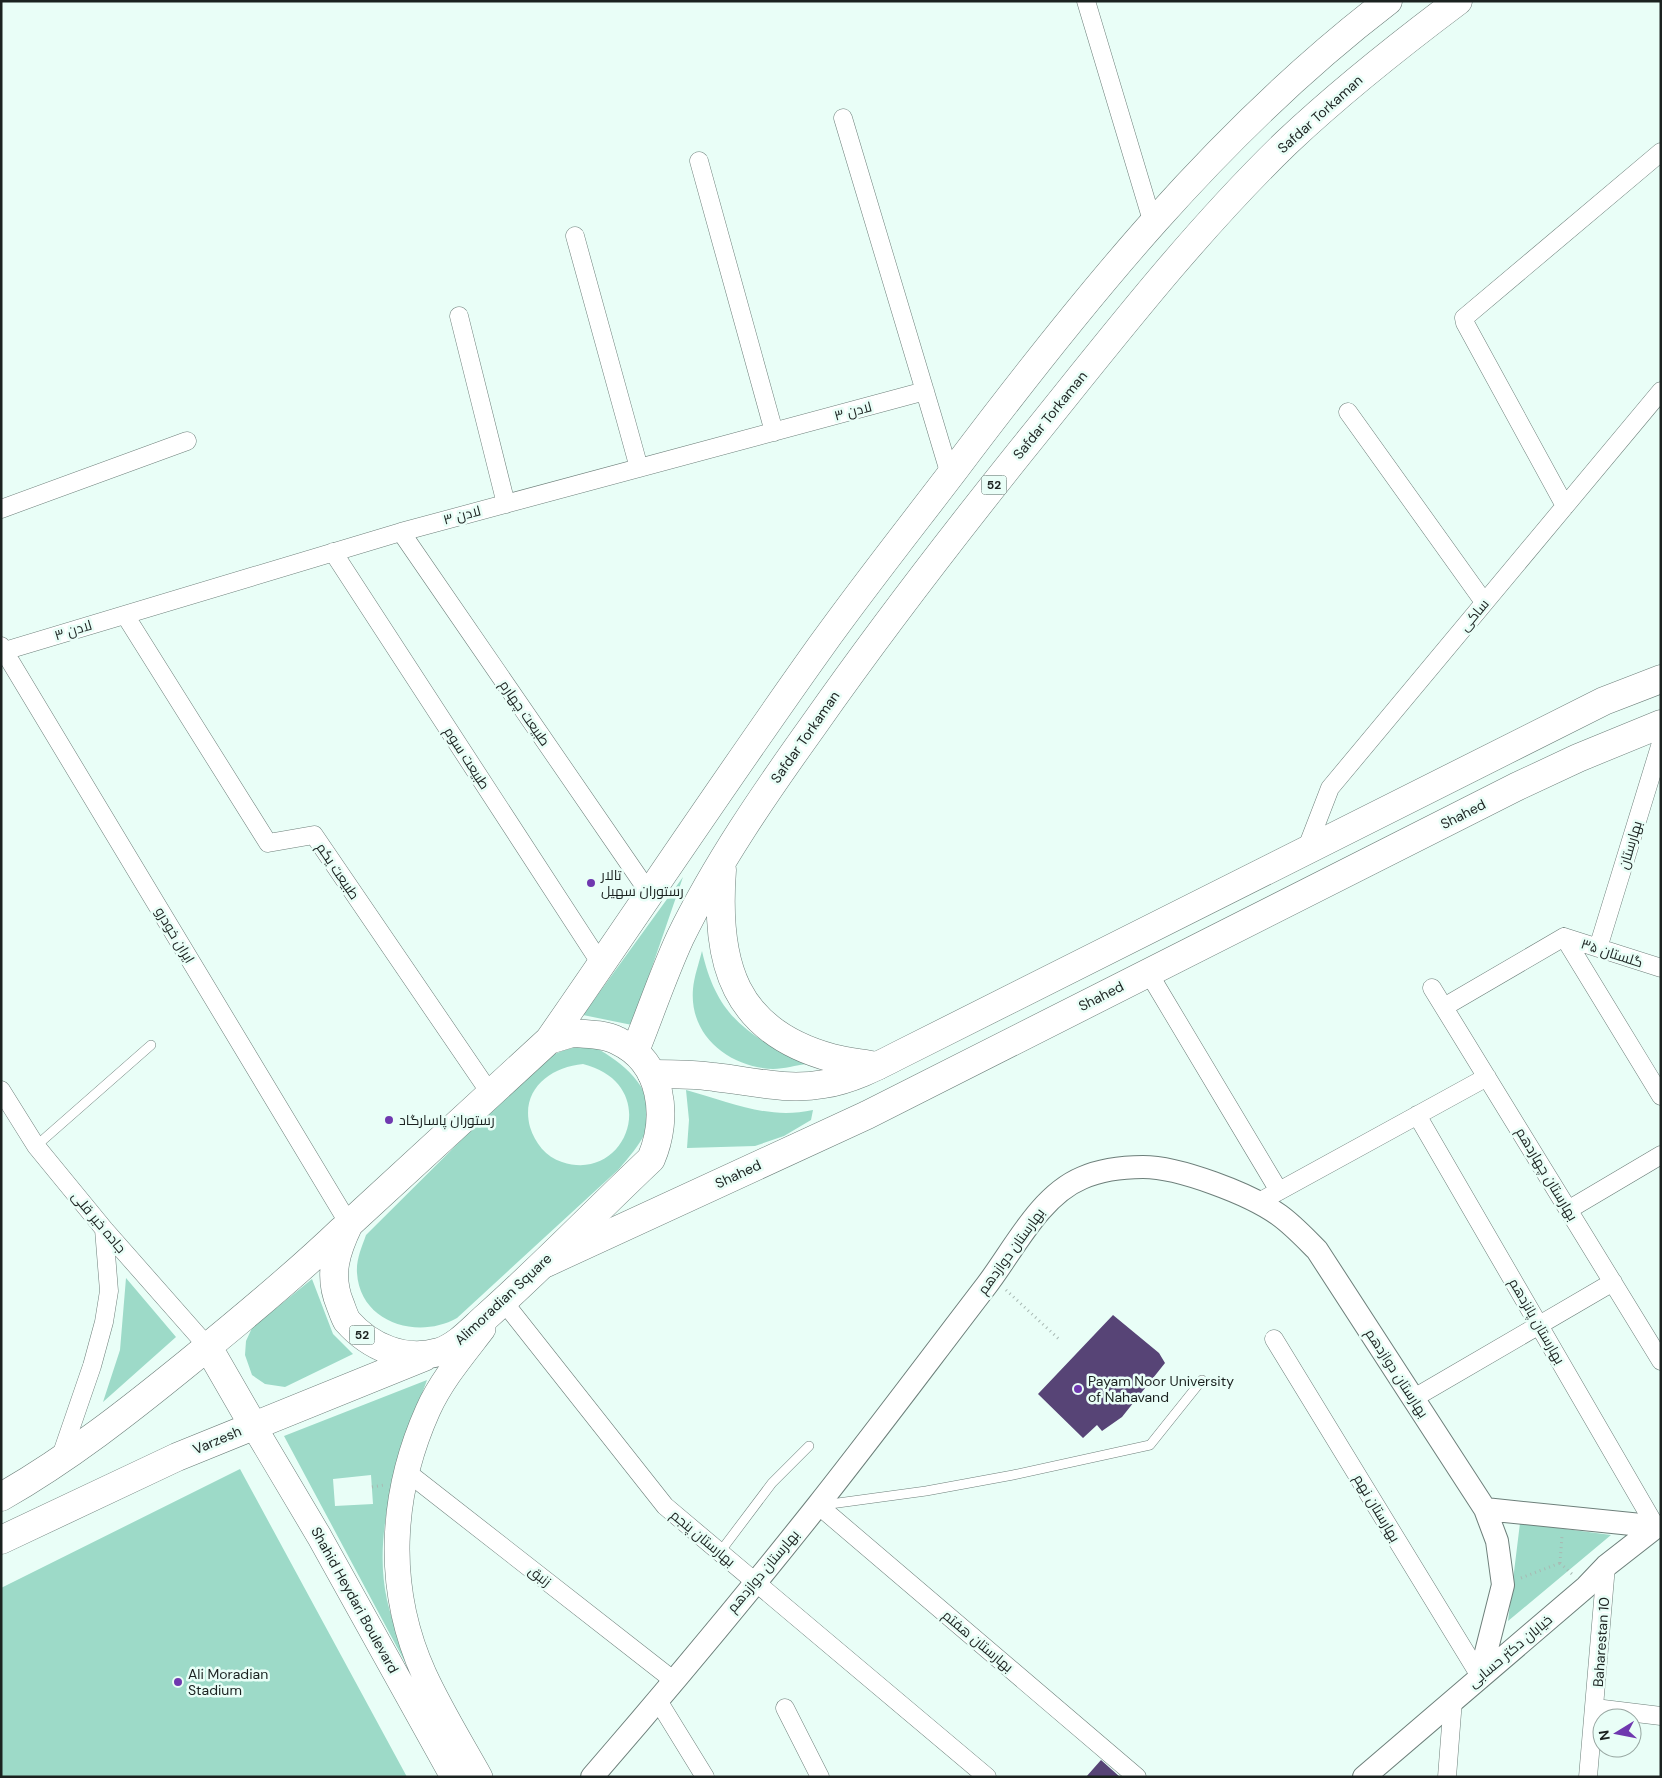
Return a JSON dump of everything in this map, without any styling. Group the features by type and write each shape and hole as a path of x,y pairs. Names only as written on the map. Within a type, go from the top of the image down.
{"main road":[{"name":"52","path":"549,1040 823,643 1043,353 1196,174 1267,102 1337,40 1388,1"},
{"name":"Safdar Torkaman","path":"635,1051 680,938 723,862 778,775 917,582 1098,355 1222,209 1286,144 1361,76 1458,1"},
{"path":"652,1074 714,1077 795,1088 825,1084 877,1066 1604,701 1661,679"},
{"name":"Shahed","path":"540,1265 867,1115 1516,787 1578,758 1661,724"},
{"path":"723,862 719,911 722,943 729,971 743,1000 769,1029 793,1043 832,1058 877,1066"},
{"name":"Alimoradian Square","path":"572,1032 596,1034 617,1040 635,1051 652,1074 660,1096 662,1120 657,1144 651,1159 503,1301 452,1346 437,1352 412,1354 386,1350 364,1337 346,1319 335,1292 333,1267 336,1250 349,1224 549,1040 572,1032"},
{"name":"52","path":"1,1497 60,1459 149,1394 290,1280 349,1224"},
{"name":"Shahid Heydari Boulevard","path":"480,1777 424,1673 409,1632 400,1590 395,1547 400,1499 428,1409 451,1371 503,1301"},
{"path":"208,1347 253,1425"},
{"name":"Varzesh","path":"1,1540 136,1475 253,1425 437,1352"},
{"name":"Shahid Heydari Boulevard","path":"253,1425 319,1536 453,1777"}],"street":[{"path":"1086,1 1153,224"},
{"path":"843,118 950,475"},
{"path":"1565,506 1464,318 1661,152"},
{"path":"700,161 774,432"},
{"path":"575,236 639,468"},
{"path":"459,316 506,504"},
{"name":"ساکی","path":"1306,850 1330,788 1661,391"},
{"name":"لادن ۳","path":"2,650 401,532 926,392"},
{"path":"1348,412 1484,602"},
{"path":"1,509 187,441"},
{"name":"طبیعت چهارم","path":"401,532 650,894"},
{"name":"طبیعت سوم","path":"333,552 601,964"},
{"name":"طبیعت یکم","path":"125,615 268,843 314,835 490,1094"},
{"name":"ایران خودرو","path":"2,650 349,1224"},
{"name":"بهارستان","path":"1598,948 1661,743"},
{"path":"1444,1007 1564,937 1661,1096"},
{"name":"گلستان ۳۵","path":"1564,937 1661,968"},
{"path":"1148,972 1279,1191"},
{"name":"بهارستان چهاردهم","path":"1432,988 1661,1361"},
{"path":"1259,1202 1487,1077"},
{"name":"جاده خیر قلی","path":"1,1090 36,1146 104,1229 208,1347"},
{"name":"بهارستان پانزدهم","path":"1417,1115 1658,1527"},
{"path":"1568,1210 1661,1155"},
{"name":"بهارستان دوازدهم","path":"598,1774 657,1699 818,1505 1053,1196 1068,1185 1095,1174 1124,1168 1161,1168 1221,1187 1259,1202 1280,1216 1317,1250 1485,1510 1497,1541 1503,1586"},
{"path":"60,1459 92,1366 104,1322 109,1291 104,1229"},
{"path":"1414,1398 1613,1282"},
{"name":"بهارستان پنجم","path":"503,1301 665,1506 987,1777"},
{"name":"بهارستان نهم","path":"1274,1339 1480,1676"},
{"name":"زنبق","path":"407,1472 673,1680"},
{"name":"بهارستان هفتم","path":"818,1505 1137,1777"},
{"path":"1485,1510 1658,1527"},
{"name":"خیابان دکتر حسابی","path":"1364,1777 1586,1587 1606,1566 1658,1527"},
{"name":"Baharestan 10","path":"1595,1708 1606,1566"},
{"path":"1480,1676 1503,1586"},
{"path":"657,1699 705,1777"},
{"path":"1447,1777 1453,1700"},
{"path":"785,1708 820,1777"},
{"path":"1642,1714 1661,1716"},
{"name":"Baharestan 10","path":"1588,1777 1592,1738"}],"lane":[{"path":"36,1146 151,1045"},
{"path":"818,1505 926,1491 1004,1477 1150,1445 1202,1380"},
{"path":"720,1552 772,1483 809,1446"}],"path":[{"path":"992,1278 1061,1341"},
{"path":"1503,1586 1560,1562"}],"green space":[{"path":"683,877 632,1025 583,1015"},
{"path":"702,951 708,974 717,993 738,1022 768,1044 807,1064 777,1069 757,1067 727,1055 715,1046 705,1034 693,1006 695,975"},
{"path":"590,1045 614,1059 625,1068 643,1090 648,1103 649,1116 646,1131 634,1151 619,1169 457,1318 442,1324 409,1327 380,1315 368,1304 361,1290 357,1273 358,1258 366,1235 538,1064 557,1053","holes":["583,1064 608,1075 623,1091 629,1110 627,1129 619,1146 604,1159 585,1165 562,1162 551,1157 535,1139 530,1127 528,1114 529,1102 540,1083 549,1075 559,1070"]},
{"path":"686,1090 764,1111 796,1113 813,1110 811,1120 784,1136 755,1146 687,1148 689,1120"},
{"path":"126,1278 176,1337 103,1402 120,1350"},
{"path":"312,1279 333,1334 353,1354 285,1387 265,1384 252,1375 245,1355 246,1341 252,1328"},
{"path":"427,1380 399,1460 386,1516 383,1544 383,1572 387,1600 413,1677 284,1436","holes":["371,1475 373,1504 335,1506 333,1479"]},
{"name":"Ali Moradian Stadium","path":"240,1469 407,1777 1,1777 1,1588"},
{"path":"1520,1523 1611,1535 1508,1621"}],"building":[{"path":"1113,1315 1159,1353 1165,1363 1122,1417 1102,1431 1097,1425 1083,1438 1038,1394"},
{"path":"1101,1760 1120,1777 1086,1777"}],"place":[{"name":"تالار رستوران سهیل","path":"591,883"},
{"name":"رستوران پاسارگاد","path":"389,1120"},
{"name":"Payam Noor University of Nahavand","path":"1078,1389"},
{"name":"Ali Moradian Stadium","path":"178,1682"}]}
